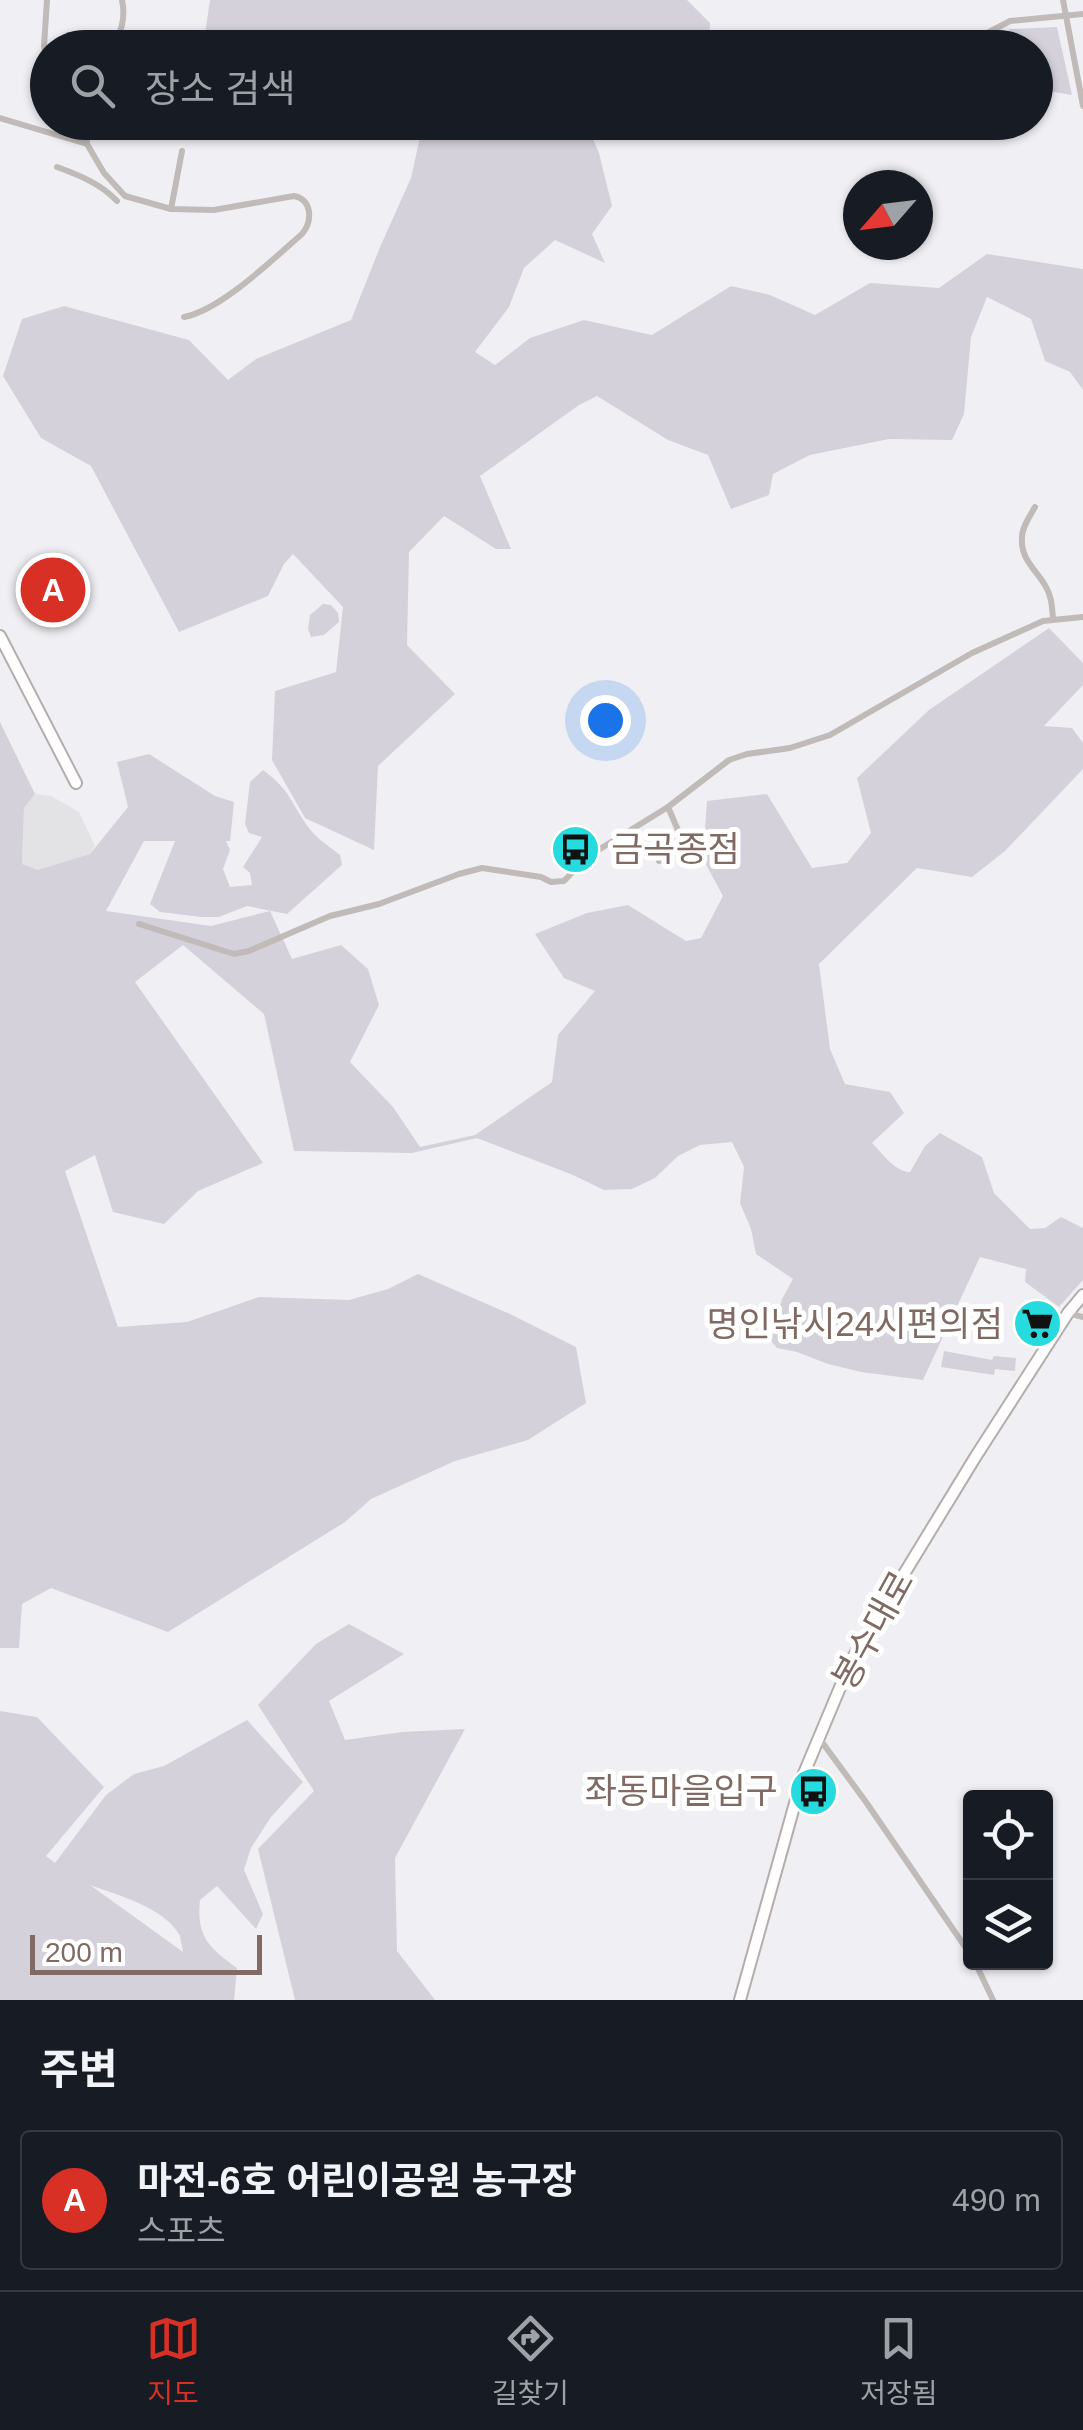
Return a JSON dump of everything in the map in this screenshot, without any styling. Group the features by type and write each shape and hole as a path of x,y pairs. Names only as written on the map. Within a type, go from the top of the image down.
{"main road":[{"path":"0,636 76,783"},
{"name":"봉수대로","path":"740,2000 802,1778 852,1659 976,1456 1083,1295"}],"street":[{"path":"45,30 47,0"},
{"path":"121,30 122,0"},
{"path":"1064,0 1083,106"},
{"path":"993,30 1010,21 1083,14"},
{"path":"0,118 30,124"},
{"path":"78,140 87,144"},
{"path":"87,140 104,173 125,196 171,209 214,210 294,196 302,197 307,204 306,228 289,246 218,302 196,315 184,317"},
{"path":"171,209 182,152"},
{"path":"58,167 84,177 116,201"},
{"path":"1035,508 1024,529 1023,551 1048,589 1053,619"},
{"path":"139,924 234,954 330,916 379,904 482,868 564,881 587,857 668,807 729,760 790,748 830,735 972,653 1044,621 1083,617"},
{"path":"659,861 667,857 680,835 668,807"},
{"path":"1068,1314 1083,1317"},
{"path":"818,1736 963,1944"},
{"path":"979,1970 992,2000"}],"shaded area":[{"path":"210,0 687,0 710,23 710,30 206,30"},
{"path":"1057,27 1072,95 1053,92 1053,30 1009,29"},
{"path":"419,140 593,140 612,206 592,234 605,263 555,240 524,268 509,307 475,352 495,365 530,338 584,320 652,335 731,286 770,295 815,315 870,283 939,288 987,254 1083,269 1083,390 1070,372 1045,361 1031,319 987,297 971,337 964,414 952,440 889,439 810,455 773,474 769,495 731,509 708,455 668,440 597,396 579,405 480,476 511,549 496,549 444,516 409,552 407,645 455,694 378,766 374,850 305,818 272,760 275,691 336,672 343,607 293,554 268,596 179,632 91,466 41,438 3,376 22,319 64,306 189,340 228,380 256,359 351,320 411,178"},
{"path":"323,604 331,605 339,622 324,635 311,637 310,615"},
{"path":"1049,628 1083,663 1083,685 1044,726 1072,728 1083,743 1083,769 1005,851 972,877 917,868 819,964 830,1049 845,1084 890,1092 904,1113 872,1143 889,1161 910,1172 925,1146 940,1133 982,1157 994,1193 1030,1229 1045,1228 1061,1217 1083,1228 1083,1280 1059,1307 1025,1282 1026,1269 980,1257 923,1380 861,1372 777,1348 771,1341 782,1299 793,1279 756,1254 740,1203 744,1167 732,1142 700,1145 678,1156 655,1178 632,1189 604,1190 477,1138 412,1153 294,1151 264,1014 183,945 135,982 263,1163 198,1191 164,1224 113,1212 95,1155 65,1171 118,1327 187,1322 259,1297 349,1300 388,1289 418,1274 576,1347 586,1403 528,1440 455,1461 371,1499 345,1522 168,1632 51,1588 22,1604 19,1648 0,1648 0,722 35,794 24,808 22,864 38,870 90,854 128,807 117,762 149,754 215,796 234,802 230,841 226,841 230,850 223,869 230,887 252,885 250,873 243,867 262,837 249,833 245,824 250,782 263,770 278,782 312,831 340,855 342,865 287,914 247,906 219,917 160,912 150,904 175,841 144,841 106,911 211,926 270,911 292,959 341,945 368,969 379,1005 350,1062 393,1107 420,1147 475,1135 552,1082 558,1035 595,991 564,978 535,934 587,913 628,905 686,941 701,938 723,896 703,859 707,801 767,794 812,868 847,863 871,833 857,778 929,710"},
{"path":"35,794 51,796 79,812 95,846 90,854 38,871 22,864 24,808"},
{"path":"944,1351 992,1360 994,1356 1016,1358 1015,1371 995,1369 994,1375 941,1367"},
{"path":"349,1624 404,1654 329,1701 345,1740 465,1729 395,1858 397,1951 435,2000 295,2000 258,1849 314,1791 258,1705 316,1644"},
{"path":"0,1711 37,1717 104,1787 46,1856 55,1863 106,1795 134,1774 164,1766 247,1720 303,1782 271,1817 251,1848 244,1870 263,1914 256,1929 217,1886 200,1900 200,1923 206,1940 237,1968 234,2000 0,2000","holes":["90,1885 140,1904 164,1918 180,1936 183,1952"]}],"place":[{"name":"마전-6호 어린이공원 농구장","path":"53,590"},
{"name":"금곡종점","path":"576,849"},
{"name":"명인낚시24시편의점","path":"1038,1324"},
{"name":"좌동마을입구","path":"813,1791"}]}
